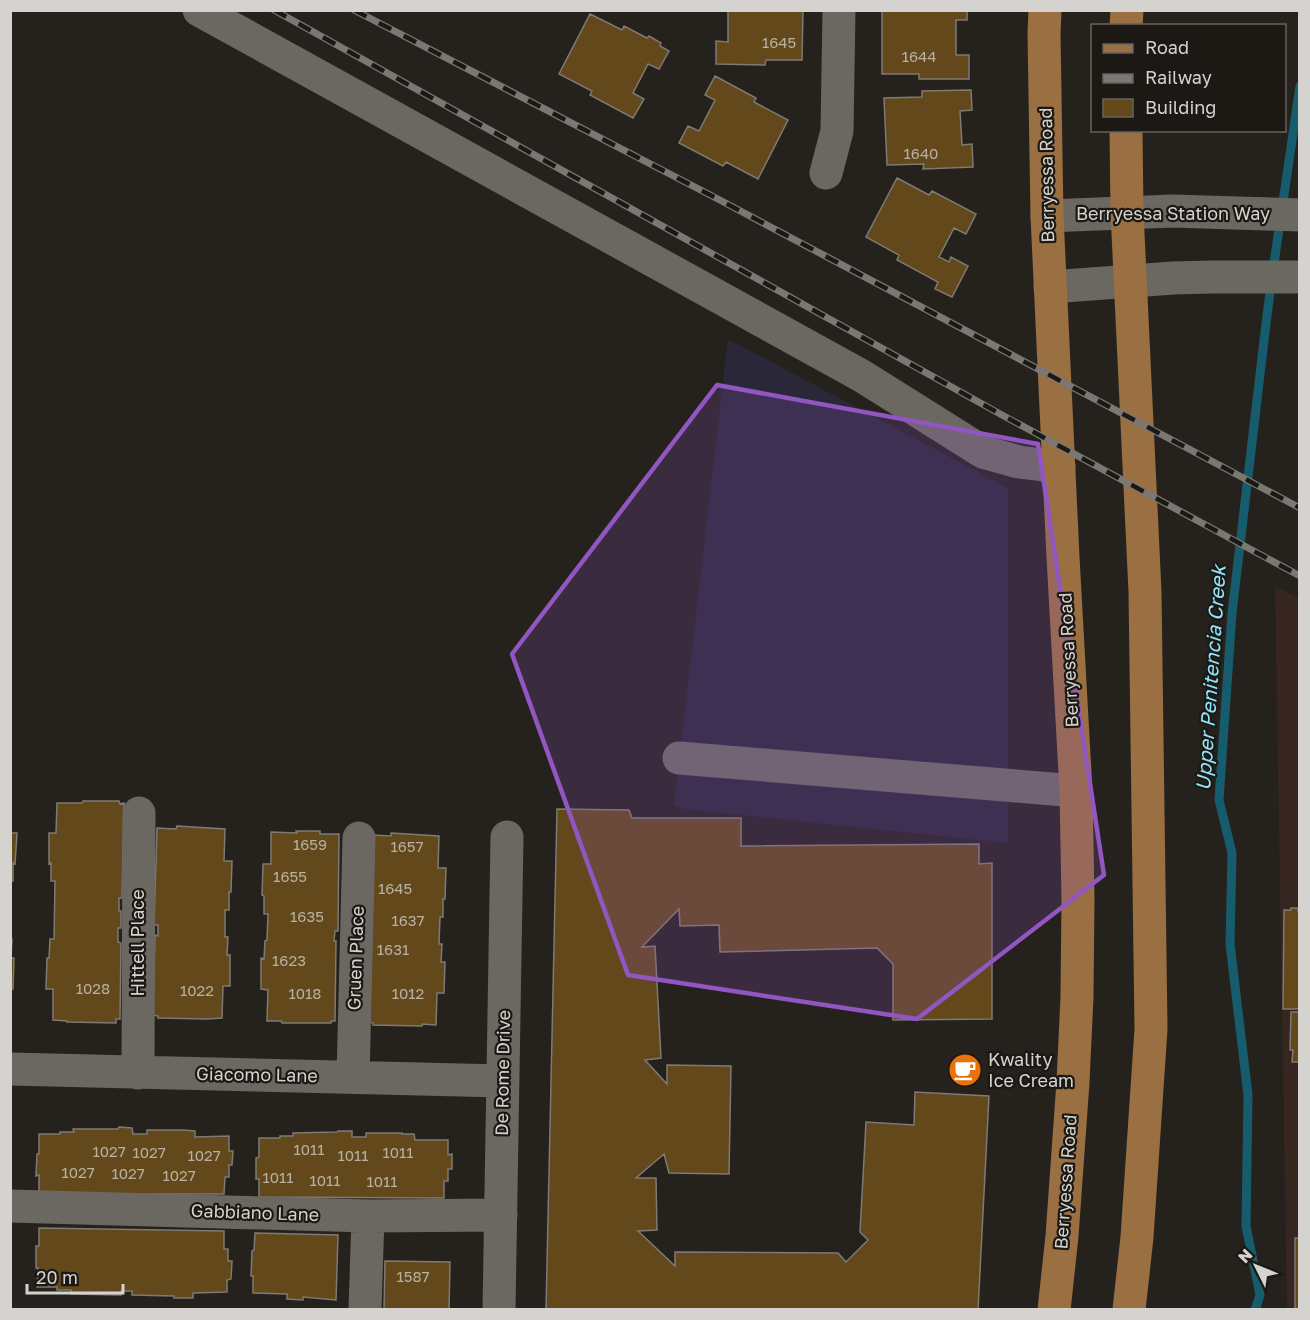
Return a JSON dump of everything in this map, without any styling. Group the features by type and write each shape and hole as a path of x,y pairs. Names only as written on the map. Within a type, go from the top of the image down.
{"main road":[{"name":"Berryessa Road","path":"1045,10 1047,216 1077,790 1078,899 1073,1082 1062,1236 1054,1310"},
{"path":"1126,132 1127,212 1145,592 1151,1029 1137,1237 1129,1310"}],"street":[{"path":"199,10 861,376 983,452 1019,462 1059,468"},
{"path":"826,173 837,131 840,10"},
{"name":"Berryessa Station Way","path":"1047,216 1173,211 1299,215"},
{"path":"1050,287 1211,277 1299,277"},
{"path":"679,758 1077,790"},
{"name":"Hittell Place","path":"138,813 138,1072"},
{"name":"De Rome Drive","path":"499,1310 507,837"},
{"name":"Gruen Place","path":"352,1077 359,838"},
{"name":"Giacomo Lane","path":"10,1070 503,1081"},
{"name":"Gabbiano Lane","path":"10,1206 368,1216 501,1215"},
{"path":"365,1310 368,1216"}],"highlighted area":[{"path":"717,385 1038,444 1104,875 917,1019 628,975 512,654"}],"shaded area":[{"path":"728,339 1008,488 1008,843 683,809 674,805"},
{"path":"1275,586 1300,599 1299,1310 1287,1309"}],"building":[{"path":"717,10 803,10 802,60 766,60 765,65 716,64 716,41 728,42 728,11"},
{"path":"882,10 967,10 967,20 956,20 956,55 969,55 969,79 919,79 919,74 882,74"},
{"path":"590,14 622,30 624,26 647,38 649,36 669,51 659,69 648,64 633,93 644,99 633,118 590,95 592,91 559,74"},
{"path":"715,76 756,98 754,102 788,120 758,179 726,162 723,166 679,143 688,126 699,131 715,100 705,95"},
{"path":"971,90 972,110 960,111 962,145 972,144 973,167 923,169 924,164 887,165 884,98 922,97 922,91"},
{"path":"897,178 929,195 932,191 976,214 966,234 954,228 939,257 949,262 951,257 968,266 952,297 935,289 938,282 897,260 899,255 866,237"},
{"path":"83,801 124,803 122,898 119,898 121,928 118,928 118,942 121,943 120,1019 116,1019 116,1023 53,1020 53,989 46,989 50,939 54,939 55,881 51,881 49,833 56,833 57,803 82,803"},
{"path":"557,809 629,810 632,818 741,818 741,846 979,844 979,864 992,863 992,1019 893,1020 893,964 877,948 720,952 719,925 680,926 679,909 642,947 655,946 661,1058 645,1060 667,1084 667,1065 731,1066 729,1174 669,1173 664,1154 636,1178 656,1178 657,1230 638,1231 675,1266 675,1252 838,1253 846,1262 868,1240 860,1232 866,1122 914,1125 915,1092 989,1096 978,1310 546,1310"},
{"path":"177,826 225,829 224,861 232,861 229,910 225,910 227,955 230,955 230,986 223,986 222,1018 158,1018 153,1015 155,935 158,936 158,925 154,925 157,828 176,829"},
{"path":"296,831 339,834 338,931 335,931 334,941 336,941 335,1021 331,1023 267,1021 268,990 261,989 261,958 264,959 268,914 264,914 264,896 262,895 263,864 271,864 271,832 297,833"},
{"path":"10,833 17,833 13,881 10,881"},
{"path":"391,833 439,836 438,868 446,868 445,899 443,899 443,917 440,917 439,944 442,944 441,962 445,962 444,993 437,993 436,1025 373,1025 368,1022 371,835 391,836"},
{"path":"1291,908 1298,908 1300,911 1300,1009 1283,1009 1284,910 1291,910"},
{"path":"10,939 12,939 11,958 14,958 13,989 10,989"},
{"path":"1291,1012 1300,1012 1300,1062 1292,1062"},
{"path":"119,1127 132,1128 133,1134 147,1134 147,1130 183,1130 195,1131 195,1137 229,1136 229,1151 233,1151 232,1165 229,1165 229,1177 225,1177 224,1194 39,1194 39,1175 36,1176 39,1134 74,1132 73,1129 118,1129"},
{"path":"352,1131 352,1137 366,1137 366,1133 402,1133 414,1134 415,1140 448,1140 448,1155 452,1154 452,1169 448,1169 448,1181 444,1181 444,1198 259,1197 256,1158 259,1157 259,1138 280,1138 280,1136 293,1136 293,1133"},
{"path":"39,1228 224,1231 224,1249 228,1249 228,1261 232,1261 231,1279 227,1280 227,1292 193,1293 193,1298 132,1295 132,1291 121,1291 121,1295 71,1294 71,1290 57,1290 57,1287 37,1287 36,1246 39,1246"},
{"path":"255,1233 338,1235 336,1300 303,1297 303,1300 287,1299 287,1294 253,1293 253,1276 251,1276"},
{"path":"1295,1238 1300,1238 1300,1310 1295,1310"},
{"path":"385,1261 450,1262 449,1310 384,1310"}],"waterway":[{"name":"Upper Penitencia Creek","path":"1273,270 1300,86"},
{"name":"Upper Penitencia Creek","path":"1255,1310 1260,1295 1246,1226 1248,1095 1230,944 1232,853 1219,800 1232,613 1271,284"}],"railway":[{"path":"274,10 1002,415 1300,576"},
{"path":"354,10 716,198 1300,508"}],"place":[{"name":"Kwality Ice Cream","path":"965,1070"}]}
